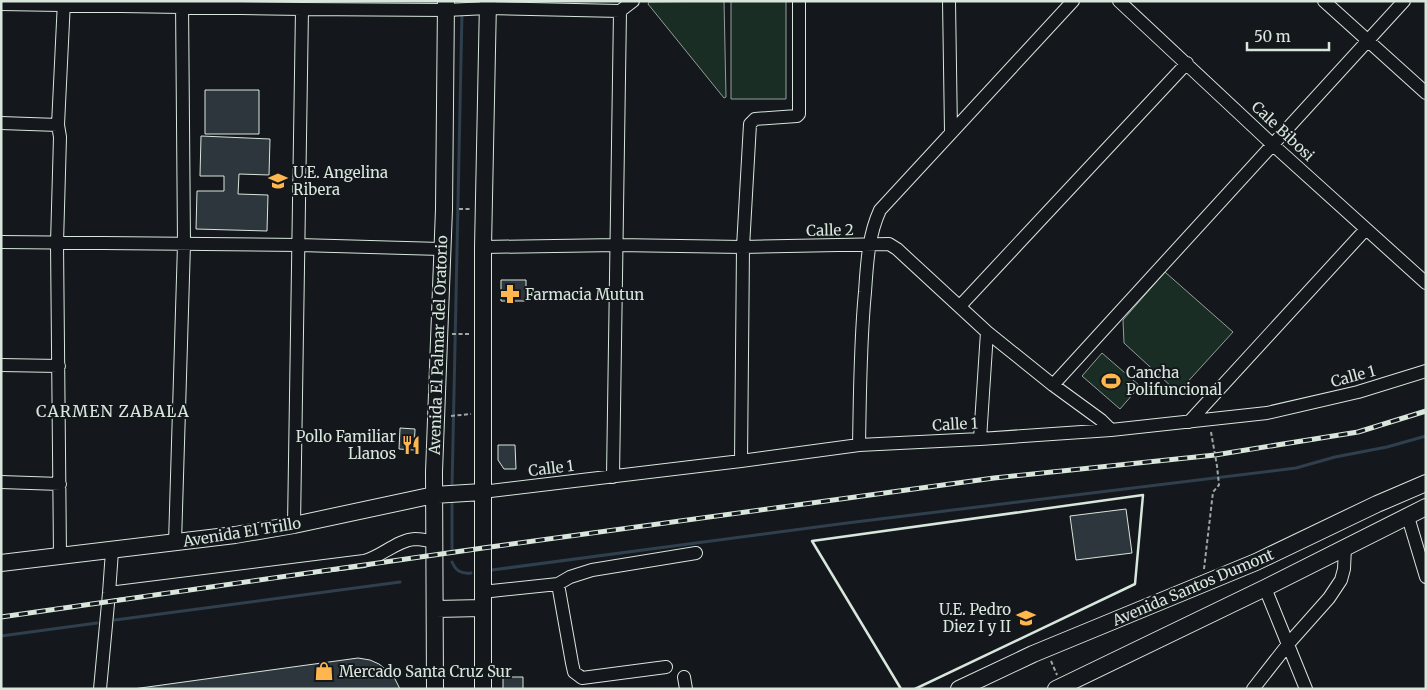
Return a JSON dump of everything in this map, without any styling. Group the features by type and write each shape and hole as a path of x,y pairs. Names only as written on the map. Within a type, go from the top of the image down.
{"main road":[{"path":"483,689 478,603 482,492 484,6"},
{"name":"Avenida El Palmar del Oratorio","path":"435,689 440,609 434,541 439,495 441,249 444,209 449,7"},
{"name":"Avenida Santos Dumont","path":"959,689 1046,649 1256,562 1423,481"},
{"name":"Avenida El Trillo","path":"1,564 175,543 294,525 439,495 482,492"},
{"name":"Avenida Santos Dumont","path":"1059,687 1265,588 1426,507"},
{"path":"440,609 478,603"}],"street":[{"path":"1,4 182,4 302,9 484,6 620,12 633,1"},
{"path":"741,462 743,248 750,124 755,119 797,116 800,110 799,1"},
{"path":"949,1 951,132"},
{"path":"859,445 862,329 869,245 880,210 1073,1"},
{"name":"Cale Bibosi","path":"1119,1 1272,144 1426,283"},
{"path":"1324,1 1426,93"},
{"path":"1053,385 1404,1"},
{"path":"60,556 57,243 60,137 58,125 64,3"},
{"path":"175,543 184,244 182,4"},
{"path":"294,525 302,9"},
{"path":"613,477 620,12"},
{"path":"960,306 1186,62"},
{"path":"1,123 58,125"},
{"path":"1189,422 1366,228"},
{"path":"1,242 299,244 441,249"},
{"name":"Calle 2","path":"483,247 617,245 743,248 889,244 987,332 1053,385 1101,420 1111,430"},
{"path":"980,439 987,332"},
{"path":"1,365 59,366"},
{"name":"Calle 1","path":"482,492 741,462 859,445 1111,430 1267,413 1358,392 1426,371"},
{"path":"1,482 60,484"},
{"path":"1408,516 1426,577"},
{"path":"109,593 364,562 414,539 434,541"},
{"path":"1253,689 1289,643 1329,598 1341,580 1344,569 1345,547"},
{"path":"100,689 112,551"},
{"path":"478,603 558,584 570,577 592,570 696,553"},
{"path":"558,584 574,672 582,678 666,668"},
{"path":"1265,588 1289,643 1306,689"}],"path":[{"path":"457,209 470,208"},
{"path":"447,334 464,334"},
{"path":"445,416 462,416"},
{"path":"1210,420 1218,466 1219,485 1213,492 1204,569 1210,581"},
{"path":"1046,649 1059,687"}],"green space":[{"path":"724,1 726,97 724,98 648,4 649,2"},
{"path":"731,1 786,1 786,99 731,99"},
{"path":"1165,272 1233,332 1182,388 1173,388 1124,343 1123,320"},
{"name":"Cancha Polifuncional","path":"1102,353 1140,386 1120,409 1082,376"}],"building":[{"path":"205,90 259,90 259,134 205,134"},
{"path":"201,136 270,139 269,175 239,174 238,194 268,195 267,231 196,229 197,191 224,191 224,176 200,176"},
{"path":"501,280 526,280 526,301 501,301"},
{"path":"400,428 415,429 414,450 399,449"},
{"path":"498,445 515,445 516,469 504,469 498,460"},
{"path":"1126,509 1132,553 1076,560 1070,516"},
{"name":"Mercado Santa Cruz Sur","path":"358,658 379,664 393,675 400,689 133,689"},
{"path":"503,677 523,677 523,689 503,689"}],"waterway":[{"path":"452,488 462,12"},
{"path":"492,570 847,523 1296,468 1426,436"},
{"path":"452,499 452,551"},
{"path":"452,562 459,571 471,573"},
{"path":"115,620 400,582"},
{"path":"1,636 97,623"}],"railway":[{"path":"1,617 483,548 994,478 1215,455 1358,432 1426,411"}],"wall":[{"path":"901,689 812,541 1143,495 1135,584 915,689"}],"place":[{"name":"U.E. Angelina Ribera","path":"278,181"},
{"name":"Farmacia Mutun","path":"510,294"},
{"name":"Cancha Polifuncional","path":"1111,381"},
{"name":"Pollo Familiar Llanos","path":"411,445"},
{"name":"U.E. Pedro Diez I y II","path":"1026,618"},
{"name":"Mercado Santa Cruz Sur","path":"324,671"}],"district":[{"name":"CARMEN ZABALA","path":"113,411"}]}
